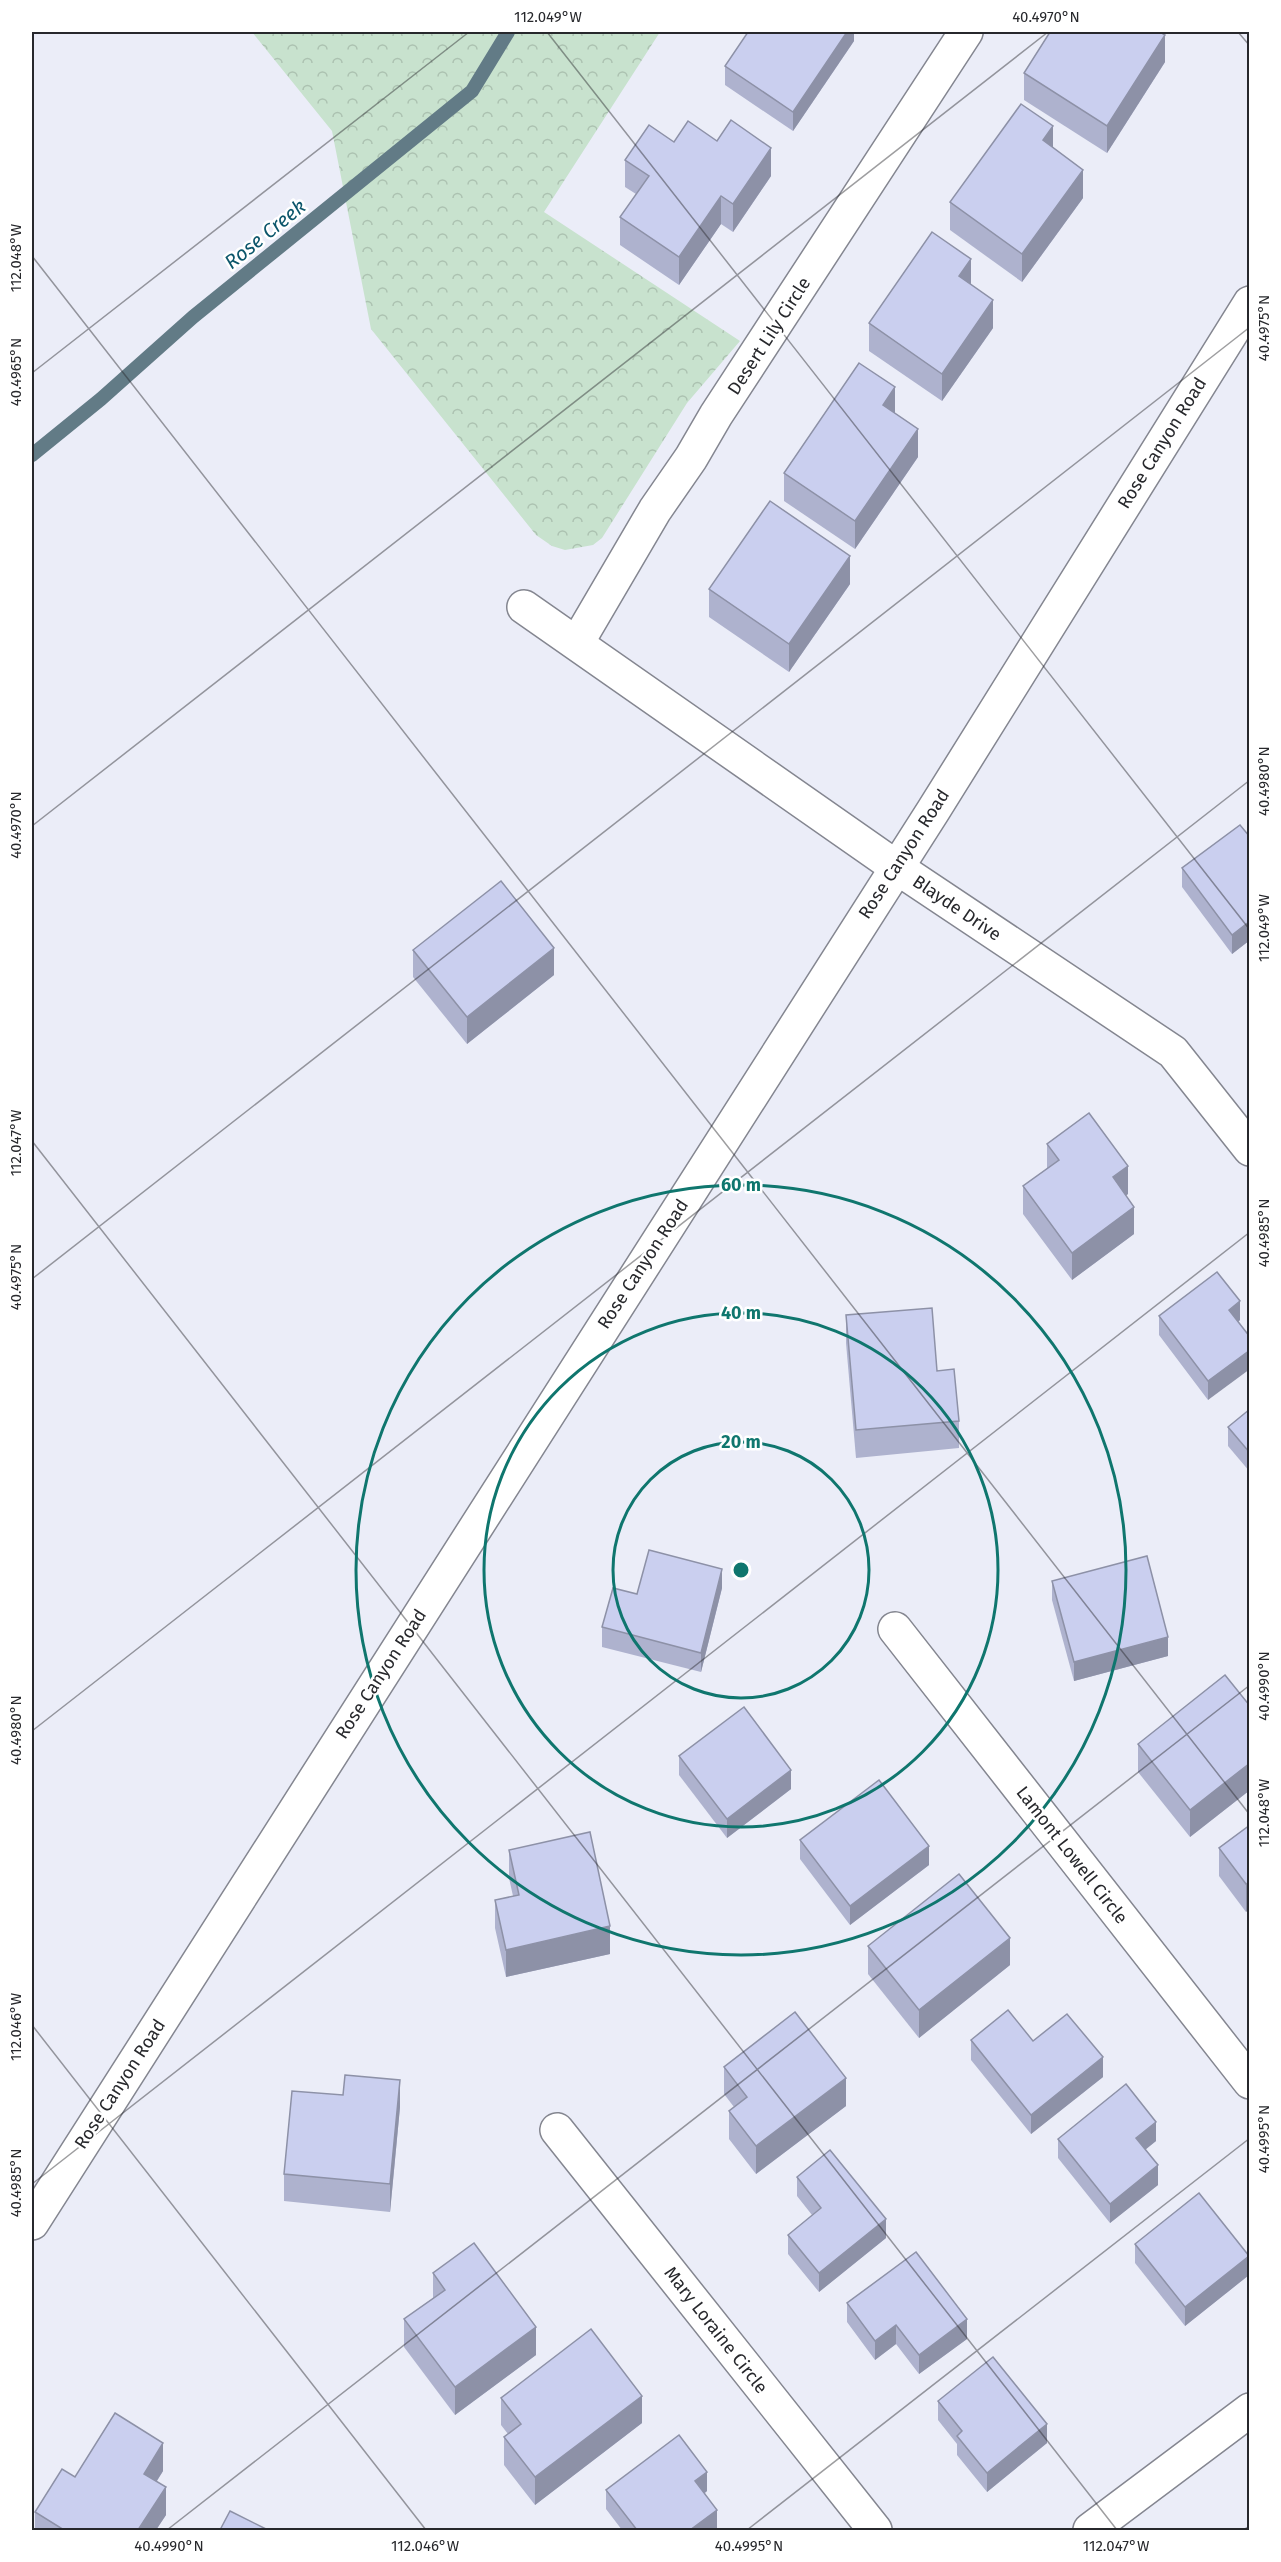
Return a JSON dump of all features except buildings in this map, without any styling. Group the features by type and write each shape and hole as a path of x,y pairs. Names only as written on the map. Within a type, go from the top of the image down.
{"street":[{"name":"Desert Lily Circle","path":"577,644 655,510 966,32"},
{"name":"Rose Canyon Road","path":"32,2223 896,867 1250,303"},
{"name":"Blayde Drive","path":"524,607 896,867 1173,1052 1250,1149"},
{"name":"Lamont Lowell Circle","path":"895,1629 1250,2082"},
{"name":"Mary Loraine Circle","path":"557,2130 875,2530"},
{"path":"1090,2530 1250,2409"}],"green space":[{"path":"252,32 660,32 544,212 740,341 687,403 602,538 593,545 565,550 552,546 536,535 371,329 332,131"}],"waterway":[{"name":"Rose Creek","path":"32,455 101,399 193,317 472,91 508,32"}]}
